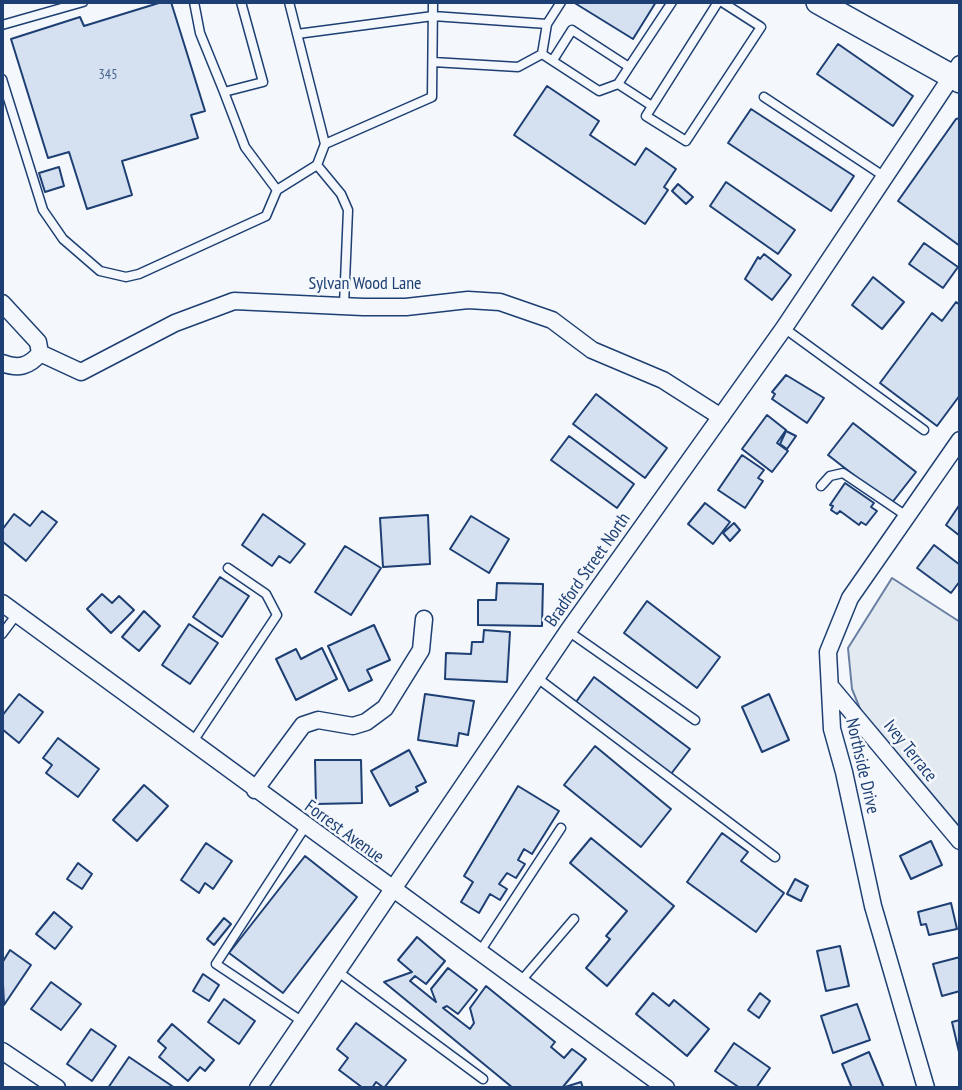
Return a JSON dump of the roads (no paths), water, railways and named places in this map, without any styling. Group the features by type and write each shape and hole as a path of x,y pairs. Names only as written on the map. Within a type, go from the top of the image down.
{"street":[{"path":"818,2 957,74"},
{"name":"Bradford Street North","path":"258,1088 536,677 784,328 957,74"},
{"name":"Sylvan Wood Lane","path":"40,353 81,372 165,327 234,301 406,307 468,300 500,302 552,320 592,350 663,380 721,417"},
{"path":"2,303 38,342 40,353 33,362 21,367 2,363"},
{"name":"Northside Drive","path":"926,1088 873,906 832,729 828,652 850,598 960,440"},
{"name":"Forrest Avenue","path":"2,603 392,891 666,1088"},
{"path":"255,790 303,725 318,720 353,726 366,722 385,708 421,650 424,619"},
{"name":"Ivey Terrace","path":"830,686 960,841"},
{"path":"2,1051 57,1088"}],"lane":[{"path":"2,26 83,2"},
{"path":"194,2 200,33 245,147 277,190"},
{"path":"224,92 263,82 241,2"},
{"path":"2,79 43,210 63,239 100,271 126,276 139,274 267,216 277,190 317,165 325,144 289,2"},
{"path":"325,144 432,97 433,2"},
{"path":"542,54 547,24 561,2"},
{"path":"542,54 599,91 618,84 672,2"},
{"path":"720,2 761,27 686,141 646,116 720,2"},
{"path":"297,34 433,16 547,24"},
{"path":"553,60 572,30 629,67"},
{"path":"433,62 518,66 542,54"},
{"path":"618,84 652,106"},
{"path":"764,97 885,177"},
{"path":"317,165 341,194 348,210 350,226 344,305"},
{"path":"784,328 925,430"},
{"path":"821,486 830,476 843,473 908,517"},
{"path":"192,743 277,615 266,594 228,568"},
{"path":"2,634 17,614"},
{"path":"568,631 695,720"},
{"path":"536,677 775,858"},
{"path":"303,1022 216,964 305,827"},
{"path":"479,953 561,828"},
{"path":"520,982 573,919"},
{"path":"337,971 483,1079"}]}
